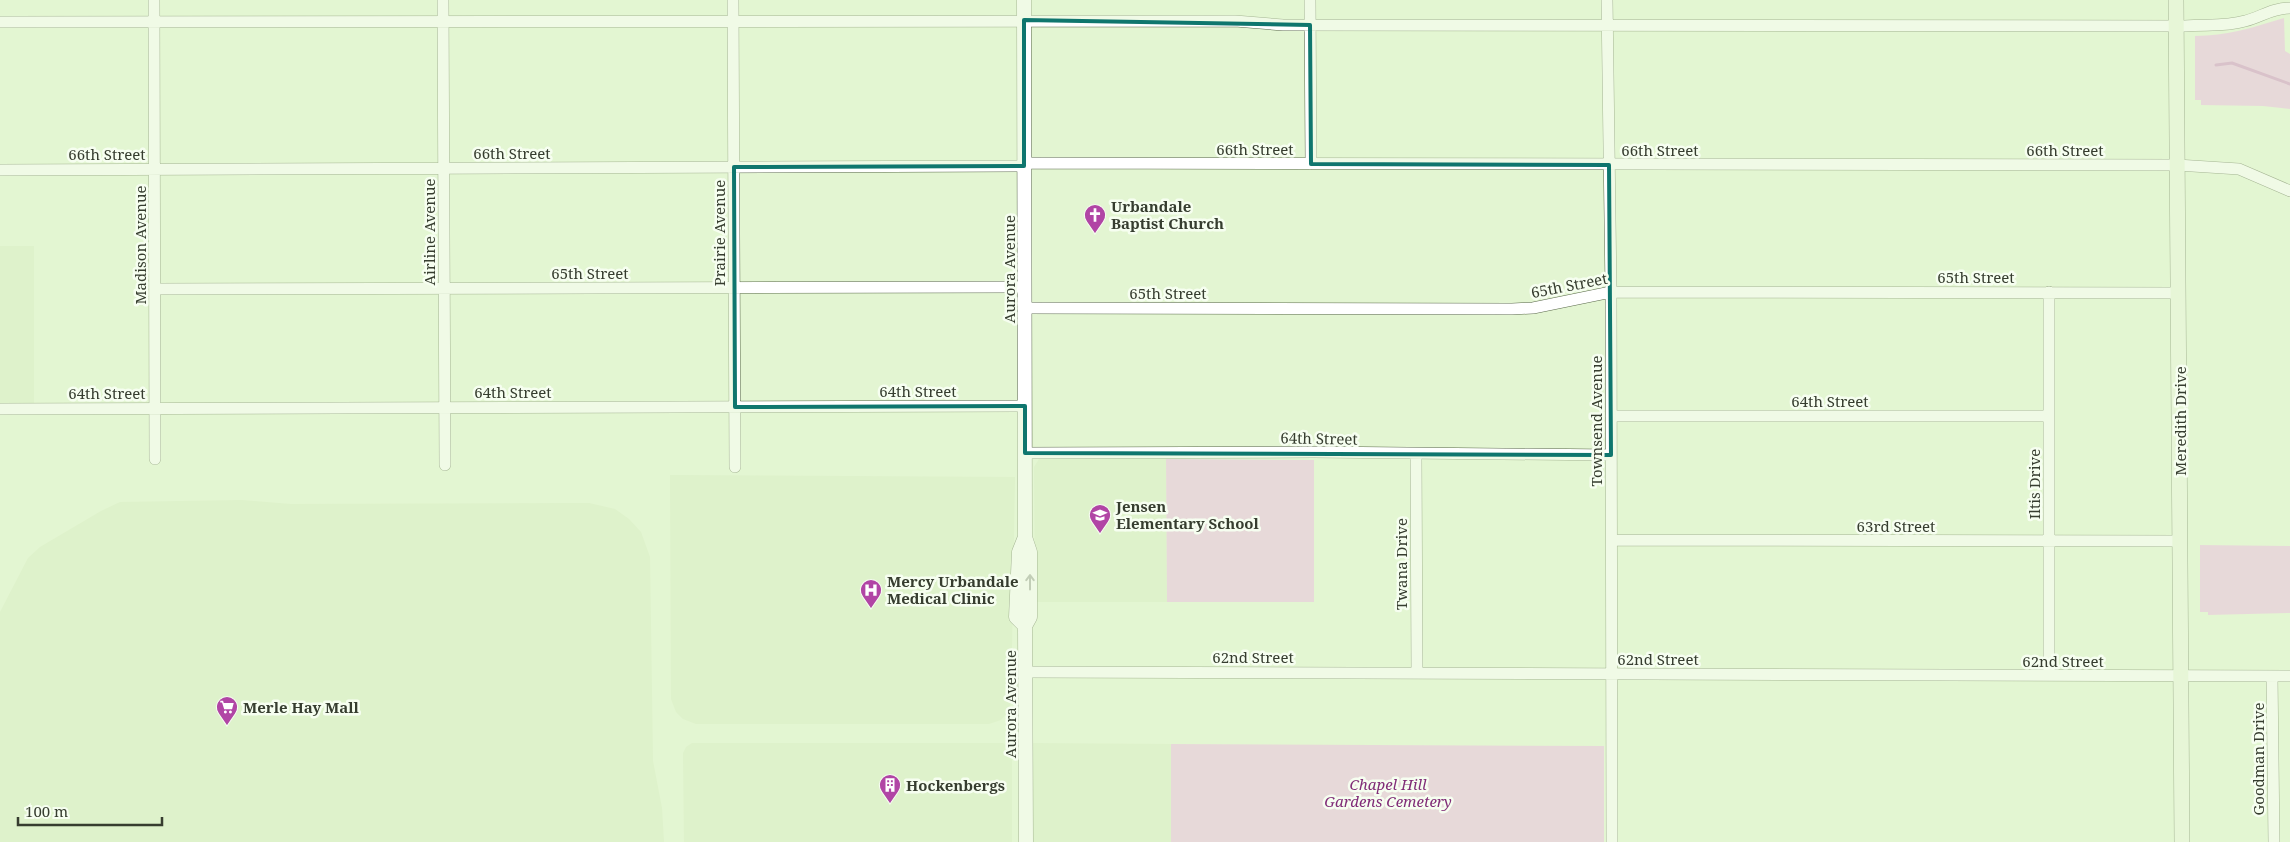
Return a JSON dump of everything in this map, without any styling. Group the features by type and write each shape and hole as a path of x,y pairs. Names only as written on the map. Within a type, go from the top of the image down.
{"main road":[{"name":"Meredith Drive","path":"2176,0 2182,842"}],"street":[{"name":"Madison Avenue","path":"154,0 155,459"},
{"name":"Airline Avenue","path":"443,0 445,465"},
{"name":"Prairie Avenue","path":"733,0 735,467"},
{"name":"Aurora Avenue","path":"1024,0 1025,537 1019,552 1016,617 1025,626 1026,842"},
{"path":"1310,0 1311,164"},
{"name":"Townsend Avenue","path":"1607,0 1612,416 1612,842"},
{"path":"0,22 1024,20 1235,21 1310,25 2176,26 2229,24 2246,21 2279,8 2290,8"},
{"name":"66th Street","path":"0,170 1311,164 2177,165 2239,169 2290,191"},
{"name":"65th Street","path":"155,289 1025,287"},
{"name":"65th Street","path":"1025,308 1512,310 1554,304 1611,292 2178,293"},
{"name":"Iltis Drive","path":"2049,292 2049,676"},
{"name":"64th Street","path":"0,409 1025,406"},
{"name":"64th Street","path":"1612,416 2049,416"},
{"name":"64th Street","path":"1025,453 1314,452 1612,456"},
{"name":"Twana Drive","path":"1416,454 1416,672"},
{"name":"63rd Street","path":"1612,540 2181,541"},
{"name":"62nd Street","path":"1026,672 2290,676"},
{"name":"Goodman Drive","path":"2272,676 2274,842"}],"highlighted area":[{"path":"1024,20 1310,25 1311,164 1609,165 1611,455 1025,453 1025,406 735,407 734,167 1024,166"}],"shaded area":[{"path":"0,246 34,246 34,404 0,404"},
{"name":"Jensen Elementary School","path":"1039,459 1166,459 1167,602 1035,602 1034,467"},
{"path":"670,475 1015,477 1011,703 1007,713 1001,720 989,724 696,724 683,719 676,712 671,699"},
{"name":"Merle Hay Mall","path":"242,500 291,504 589,503 615,509 629,519 641,532 650,557 653,761 662,808 664,842 0,842 0,612 28,558 40,547 120,502"},
{"path":"692,743 1003,743 1010,749 1012,755 1012,842 684,842 683,753 686,747"},
{"path":"1026,743 1172,744 1172,842 1026,842"}],"green space":[{"path":"2284,18 2285,51 2290,54 2290,109 2263,106 2201,105 2201,100 2195,100 2195,36 2229,33"},
{"path":"1166,459 1314,460 1314,602 1167,602"},
{"path":"2200,545 2290,546 2290,613 2208,615 2208,612 2200,612"},
{"name":"Chapel Hill Gardens Cemetery","path":"1171,744 1604,746 1604,842 1171,842"}],"waterway":[{"path":"2216,65 2232,63 2290,84"}],"place":[{"name":"Urbandale Baptist Church","path":"1095,234"},
{"name":"Jensen Elementary School","path":"1100,534"},
{"name":"Mercy Urbandale Medical Clinic","path":"871,609"},
{"name":"Merle Hay Mall","path":"227,726"},
{"name":"Hockenbergs","path":"890,804"}]}
